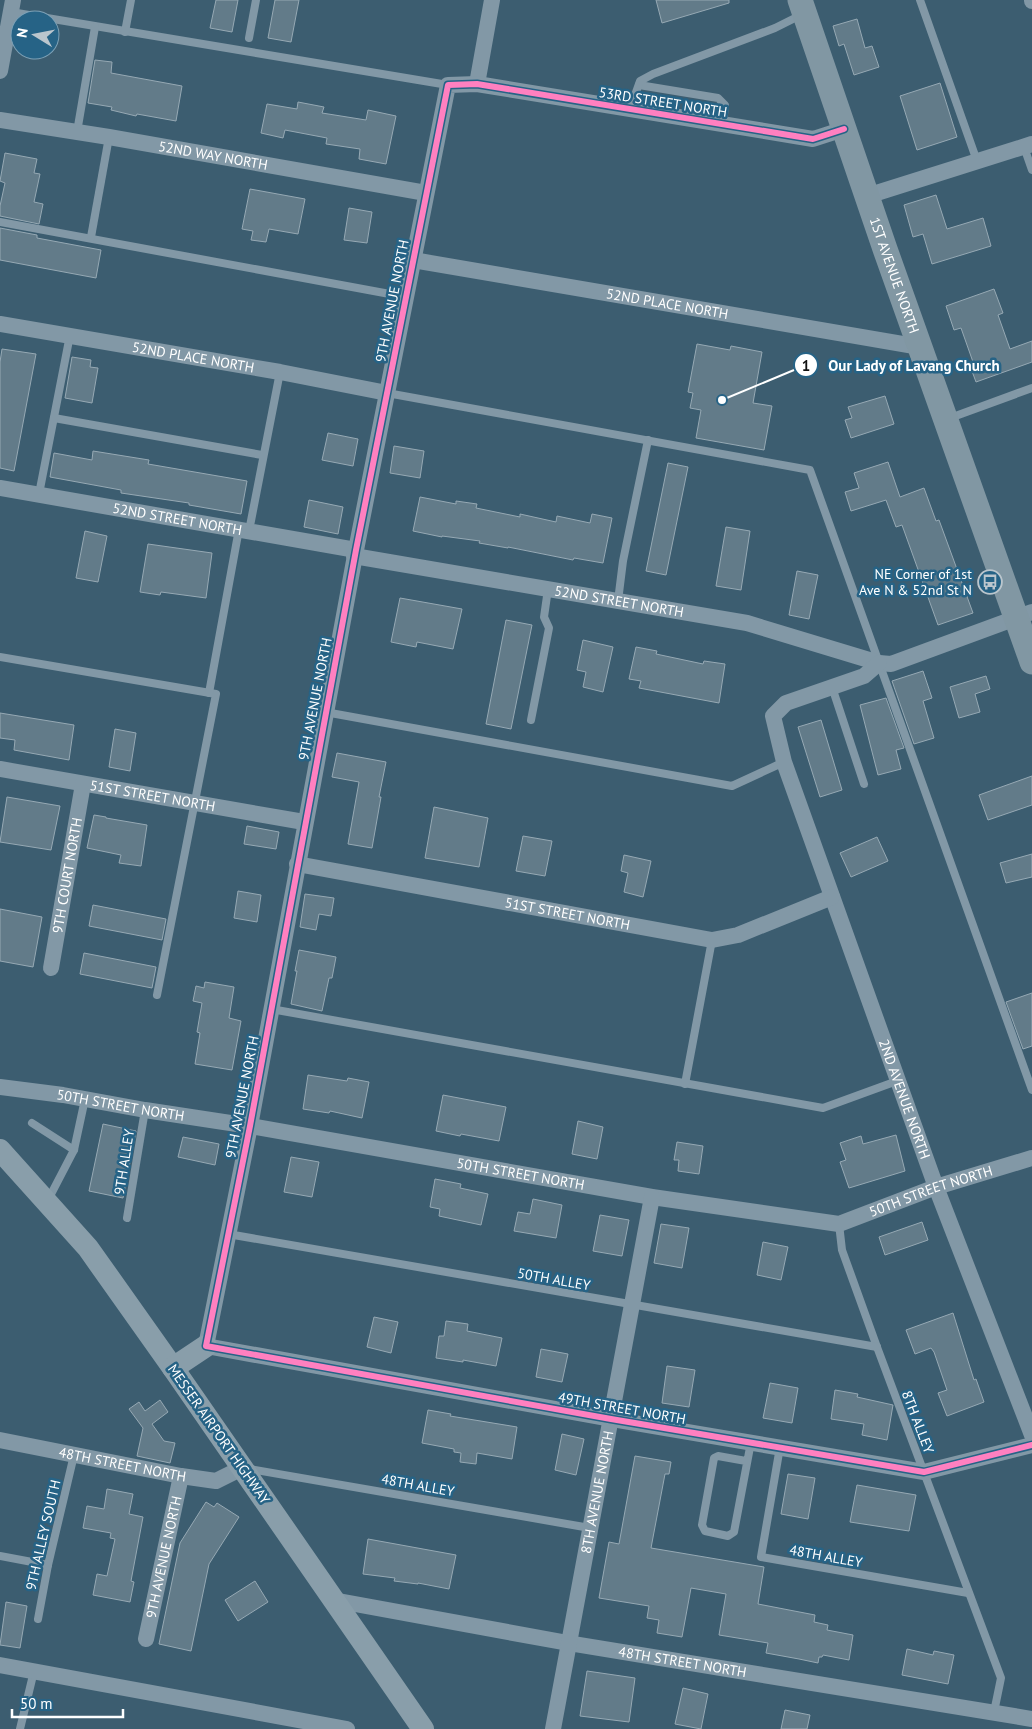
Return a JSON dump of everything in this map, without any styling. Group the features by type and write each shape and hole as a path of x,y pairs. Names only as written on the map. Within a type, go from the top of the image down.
{"main road":[{"name":"1ST AVENUE NORTH","path":"802,6 946,419 1024,614 1032,662"},
{"name":"MESSER AIRPORT HIGHWAY","path":"0,1150 83,1242 173,1368 423,1729"},
{"path":"173,1368 206,1346"}],"street":[{"path":"448,85 477,84 492,0"},
{"path":"0,71 12,6"},
{"name":"53RD STREET NORTH","path":"477,84 812,139 844,129"},
{"name":"9TH AVENUE NORTH","path":"206,1346 250,1126 296,864 355,553 448,85"},
{"name":"52ND WAY NORTH","path":"0,120 109,137 426,193"},
{"path":"867,196 1028,146"},
{"name":"52ND PLACE NORTH","path":"413,260 920,347"},
{"name":"52ND PLACE NORTH","path":"0,324 280,372 387,393"},
{"name":"52ND STREET NORTH","path":"0,488 244,530 548,589 747,623 879,663 891,664 1024,614"},
{"name":"52ND STREET NORTH","path":"784,762 773,716 786,703 864,676 879,663"},
{"name":"2ND AVENUE NORTH","path":"784,762 936,1188 1032,1434"},
{"name":"51ST STREET NORTH","path":"0,769 304,822"},
{"name":"9TH COURT NORTH","path":"51,968 83,784"},
{"name":"51ST STREET NORTH","path":"296,864 712,940 738,935 832,897"},
{"name":"50TH STREET NORTH","path":"0,1087 250,1126 652,1197 839,1224 936,1188 1032,1158"},
{"name":"8TH AVENUE NORTH","path":"553,1729 652,1197"},
{"name":"49TH STREET NORTH","path":"206,1346 610,1419 924,1472 1032,1445"},
{"name":"48TH STREET NORTH","path":"0,1440 181,1476 216,1481 242,1468"},
{"name":"9TH AVENUE NORTH","path":"146,1639 181,1476"},
{"name":"48TH STREET NORTH","path":"333,1600 568,1643 1032,1719"},
{"path":"0,1665 347,1729"}],"lane":[{"path":"125,32 131,0"},
{"path":"249,38 256,0"},
{"path":"920,0 977,161"},
{"path":"12,6 95,27 448,85"},
{"path":"630,109 640,82 653,74 774,28 802,6"},
{"path":"76,132 95,27"},
{"path":"639,85 718,98 725,104 723,124"},
{"path":"91,238 109,137"},
{"path":"1028,146 1032,170"},
{"path":"0,222 406,297"},
{"path":"39,494 70,335"},
{"path":"209,693 280,372"},
{"path":"946,419 1032,388"},
{"path":"387,393 810,470 1032,1090"},
{"path":"54,418 262,455"},
{"path":"618,601 623,562 648,440"},
{"path":"532,720 549,628 544,617 548,589"},
{"path":"0,657 216,694 157,995"},
{"path":"832,687 864,784"},
{"path":"325,712 732,786 784,762"},
{"path":"685,1084 712,940"},
{"path":"270,1009 824,1108 897,1080"},
{"path":"47,1202 74,1150 85,1100"},
{"name":"9TH ALLEY","path":"127,1218 146,1110"},
{"path":"32,1123 74,1150"},
{"name":"8TH ALLEY","path":"839,1224 842,1250 876,1347 968,1593 1002,1678 994,1712"},
{"name":"50TH ALLEY","path":"228,1234 876,1347"},
{"path":"746,1461 718,1456 714,1458 702,1525 705,1531 728,1536 734,1532 750,1442"},
{"name":"48TH ALLEY","path":"780,1448 761,1558 968,1593"},
{"name":"9TH ALLEY SOUTH","path":"38,1620 48,1565 74,1455"},
{"name":"48TH ALLEY","path":"242,1468 590,1528"},
{"path":"0,1556 48,1565"},
{"path":"20,1729 34,1671"}],"building":[{"path":"216,0 238,0 232,32 210,28"},
{"path":"275,0 299,0 291,42 268,38"},
{"path":"656,0 729,0 729,3 662,23"},
{"path":"857,19 865,48 872,46 879,67 854,75 844,44 839,46 833,26"},
{"path":"95,60 112,62 111,73 182,86 176,121 137,114 136,116 111,110 112,107 88,103"},
{"path":"940,83 957,137 917,150 900,96"},
{"path":"298,102 324,107 322,113 366,120 368,110 396,116 386,164 359,159 360,149 326,144 327,138 285,130 283,138 261,133 267,104 297,109"},
{"path":"5,153 37,159 34,173 40,174 34,202 43,204 39,224 0,216 5,183 0,181"},
{"path":"250,189 305,199 298,234 269,229 266,242 251,240 253,231 242,229"},
{"path":"936,195 947,229 983,218 991,246 932,264 923,234 913,237 904,205"},
{"path":"349,208 372,212 367,243 344,240"},
{"path":"0,228 37,235 37,238 101,250 96,278 0,260"},
{"path":"994,289 1003,313 998,315 1010,349 1032,341 1032,362 976,382 969,363 973,362 961,328 954,330 946,306"},
{"path":"697,344 730,350 731,346 762,352 753,403 772,406 764,450 696,438 701,410 690,408 693,393 688,392"},
{"path":"2,349 36,354 14,471 0,468 0,362"},
{"path":"72,357 91,360 90,367 98,368 92,403 65,398"},
{"path":"885,396 894,424 851,438 845,420 852,418 848,407"},
{"path":"328,433 358,439 353,466 322,460"},
{"path":"394,446 424,451 420,478 390,473"},
{"path":"93,451 149,460 148,464 247,481 241,514 189,505 189,503 121,493 121,490 50,477 54,453 92,460"},
{"path":"888,462 900,497 924,488 936,521 939,520 973,613 938,625 902,525 896,527 886,500 851,511 845,492 859,488 854,473"},
{"path":"668,463 688,467 666,575 646,571"},
{"path":"420,497 456,504 456,501 477,504 476,508 520,517 520,514 556,522 557,516 590,523 592,514 612,518 603,563 574,558 573,560 479,543 480,541 442,537 413,531"},
{"path":"309,500 343,507 338,534 304,527"},
{"path":"726,527 750,531 741,590 716,586"},
{"path":"85,531 107,536 98,582 76,578"},
{"path":"148,544 212,553 206,598 161,592 160,595 140,592"},
{"path":"797,571 818,575 809,619 789,615"},
{"path":"400,598 462,609 453,649 417,642 416,647 391,642"},
{"path":"506,620 532,625 511,729 486,724"},
{"path":"583,640 613,647 603,692 583,687 586,672 577,670"},
{"path":"636,647 657,651 656,654 703,664 704,661 725,664 719,703 639,688 641,681 629,679"},
{"path":"923,671 932,698 923,701 934,738 914,744 892,681"},
{"path":"986,676 990,689 975,694 980,712 959,718 950,687"},
{"path":"886,698 904,748 896,750 901,769 878,775 860,705"},
{"path":"0,713 74,725 69,760 14,750 15,740 0,738"},
{"path":"821,720 842,790 820,797 798,727"},
{"path":"115,729 136,733 130,771 109,767"},
{"path":"337,753 386,762 372,848 348,844 359,782 332,777"},
{"path":"1032,776 1032,805 988,820 979,795"},
{"path":"7,797 60,806 51,850 0,842"},
{"path":"434,807 488,818 479,867 425,858"},
{"path":"94,815 147,825 141,866 119,863 121,855 87,848"},
{"path":"247,826 279,832 276,849 244,844"},
{"path":"523,836 552,841 545,876 516,871"},
{"path":"877,837 888,861 851,877 840,853"},
{"path":"1032,854 1032,877 1006,883 1000,863"},
{"path":"624,855 651,861 643,897 624,892 628,873 621,871"},
{"path":"238,891 261,895 257,922 234,918"},
{"path":"305,894 334,898 331,916 319,914 316,930 300,927"},
{"path":"93,905 166,919 162,940 89,926"},
{"path":"0,909 42,917 33,967 0,961"},
{"path":"299,950 336,957 332,978 329,978 322,1011 291,1004"},
{"path":"84,953 156,967 152,988 80,974"},
{"path":"205,982 234,987 229,1018 241,1021 232,1070 195,1064 200,1033 197,1032 202,1003 193,1001 196,986 204,988"},
{"path":"1032,993 1032,1046 1023,1049 1006,1002"},
{"path":"308,1075 347,1081 348,1078 369,1082 362,1118 330,1111 329,1113 303,1109"},
{"path":"443,1095 506,1107 499,1141 436,1131"},
{"path":"578,1121 603,1127 597,1159 572,1154"},
{"path":"103,1124 136,1131 123,1198 89,1191"},
{"path":"896,1135 905,1171 849,1188 840,1162 846,1160 840,1143 861,1136 863,1144"},
{"path":"183,1137 219,1144 215,1165 178,1157"},
{"path":"677,1142 703,1146 699,1174 678,1171 679,1160 674,1160"},
{"path":"291,1157 319,1162 312,1197 284,1192"},
{"path":"435,1179 461,1184 460,1188 488,1194 481,1225 439,1216 440,1209 430,1207"},
{"path":"533,1199 562,1205 556,1238 514,1231 518,1212 530,1214"},
{"path":"600,1215 629,1220 622,1256 593,1251"},
{"path":"922,1222 928,1240 885,1255 879,1237"},
{"path":"661,1224 689,1228 682,1268 654,1263"},
{"path":"763,1242 788,1247 781,1280 757,1275"},
{"path":"953,1313 974,1380 976,1379 984,1402 947,1416 938,1393 947,1390 934,1352 931,1348 915,1354 906,1330"},
{"path":"374,1317 398,1322 391,1353 367,1347"},
{"path":"446,1321 468,1324 467,1331 502,1338 496,1366 463,1360 463,1362 436,1358 439,1336 444,1336"},
{"path":"541,1349 568,1354 562,1382 536,1377"},
{"path":"667,1366 695,1370 689,1407 662,1403"},
{"path":"770,1383 798,1388 792,1423 763,1418"},
{"path":"835,1390 858,1394 857,1397 893,1405 887,1440 862,1435 864,1424 831,1419"},
{"path":"160,1400 168,1412 152,1424 164,1441 175,1443 170,1463 137,1456 143,1428 129,1409 139,1402 145,1411"},
{"path":"428,1410 451,1414 450,1416 517,1427 512,1459 477,1453 476,1464 460,1462 461,1453 454,1452 454,1449 422,1443"},
{"path":"562,1434 584,1439 576,1475 555,1470"},
{"path":"635,1456 671,1462 669,1474 665,1474 651,1548 764,1567 758,1604 815,1615 814,1622 828,1625 827,1630 853,1635 849,1660 823,1655 819,1657 818,1663 766,1653 768,1643 719,1635 726,1594 691,1588 682,1637 657,1633 659,1620 647,1618 649,1606 599,1598 609,1542 619,1544"},
{"path":"788,1474 815,1478 808,1519 781,1514"},
{"path":"857,1485 916,1495 909,1531 850,1522"},
{"path":"107,1489 133,1494 129,1514 143,1517 131,1581 134,1582 130,1602 93,1595 97,1574 107,1576 115,1539 110,1538 111,1533 83,1528 87,1506 104,1509"},
{"path":"206,1502 214,1507 217,1503 239,1517 209,1564 191,1651 159,1644 180,1543"},
{"path":"368,1539 456,1555 449,1589 394,1581 395,1578 363,1574"},
{"path":"255,1581 268,1602 238,1621 225,1600"},
{"path":"6,1602 27,1606 20,1648 0,1645"},
{"path":"907,1649 933,1655 934,1651 954,1655 948,1684 902,1675"},
{"path":"587,1671 635,1678 629,1722 580,1716"},
{"path":"683,1688 708,1694 701,1729 675,1724"},
{"path":"785,1710 810,1715 807,1729 781,1729"}],"cycle path":[{"path":"844,129 813,139 477,84 448,85 356,550 250,1126 206,1346 611,1419 924,1472 1032,1445"}],"place":[{"name":"Our Lady of Lavang Church","path":"722,400"},
{"name":"NE Corner of 1st Ave N & 52nd St N","path":"990,582"}]}
